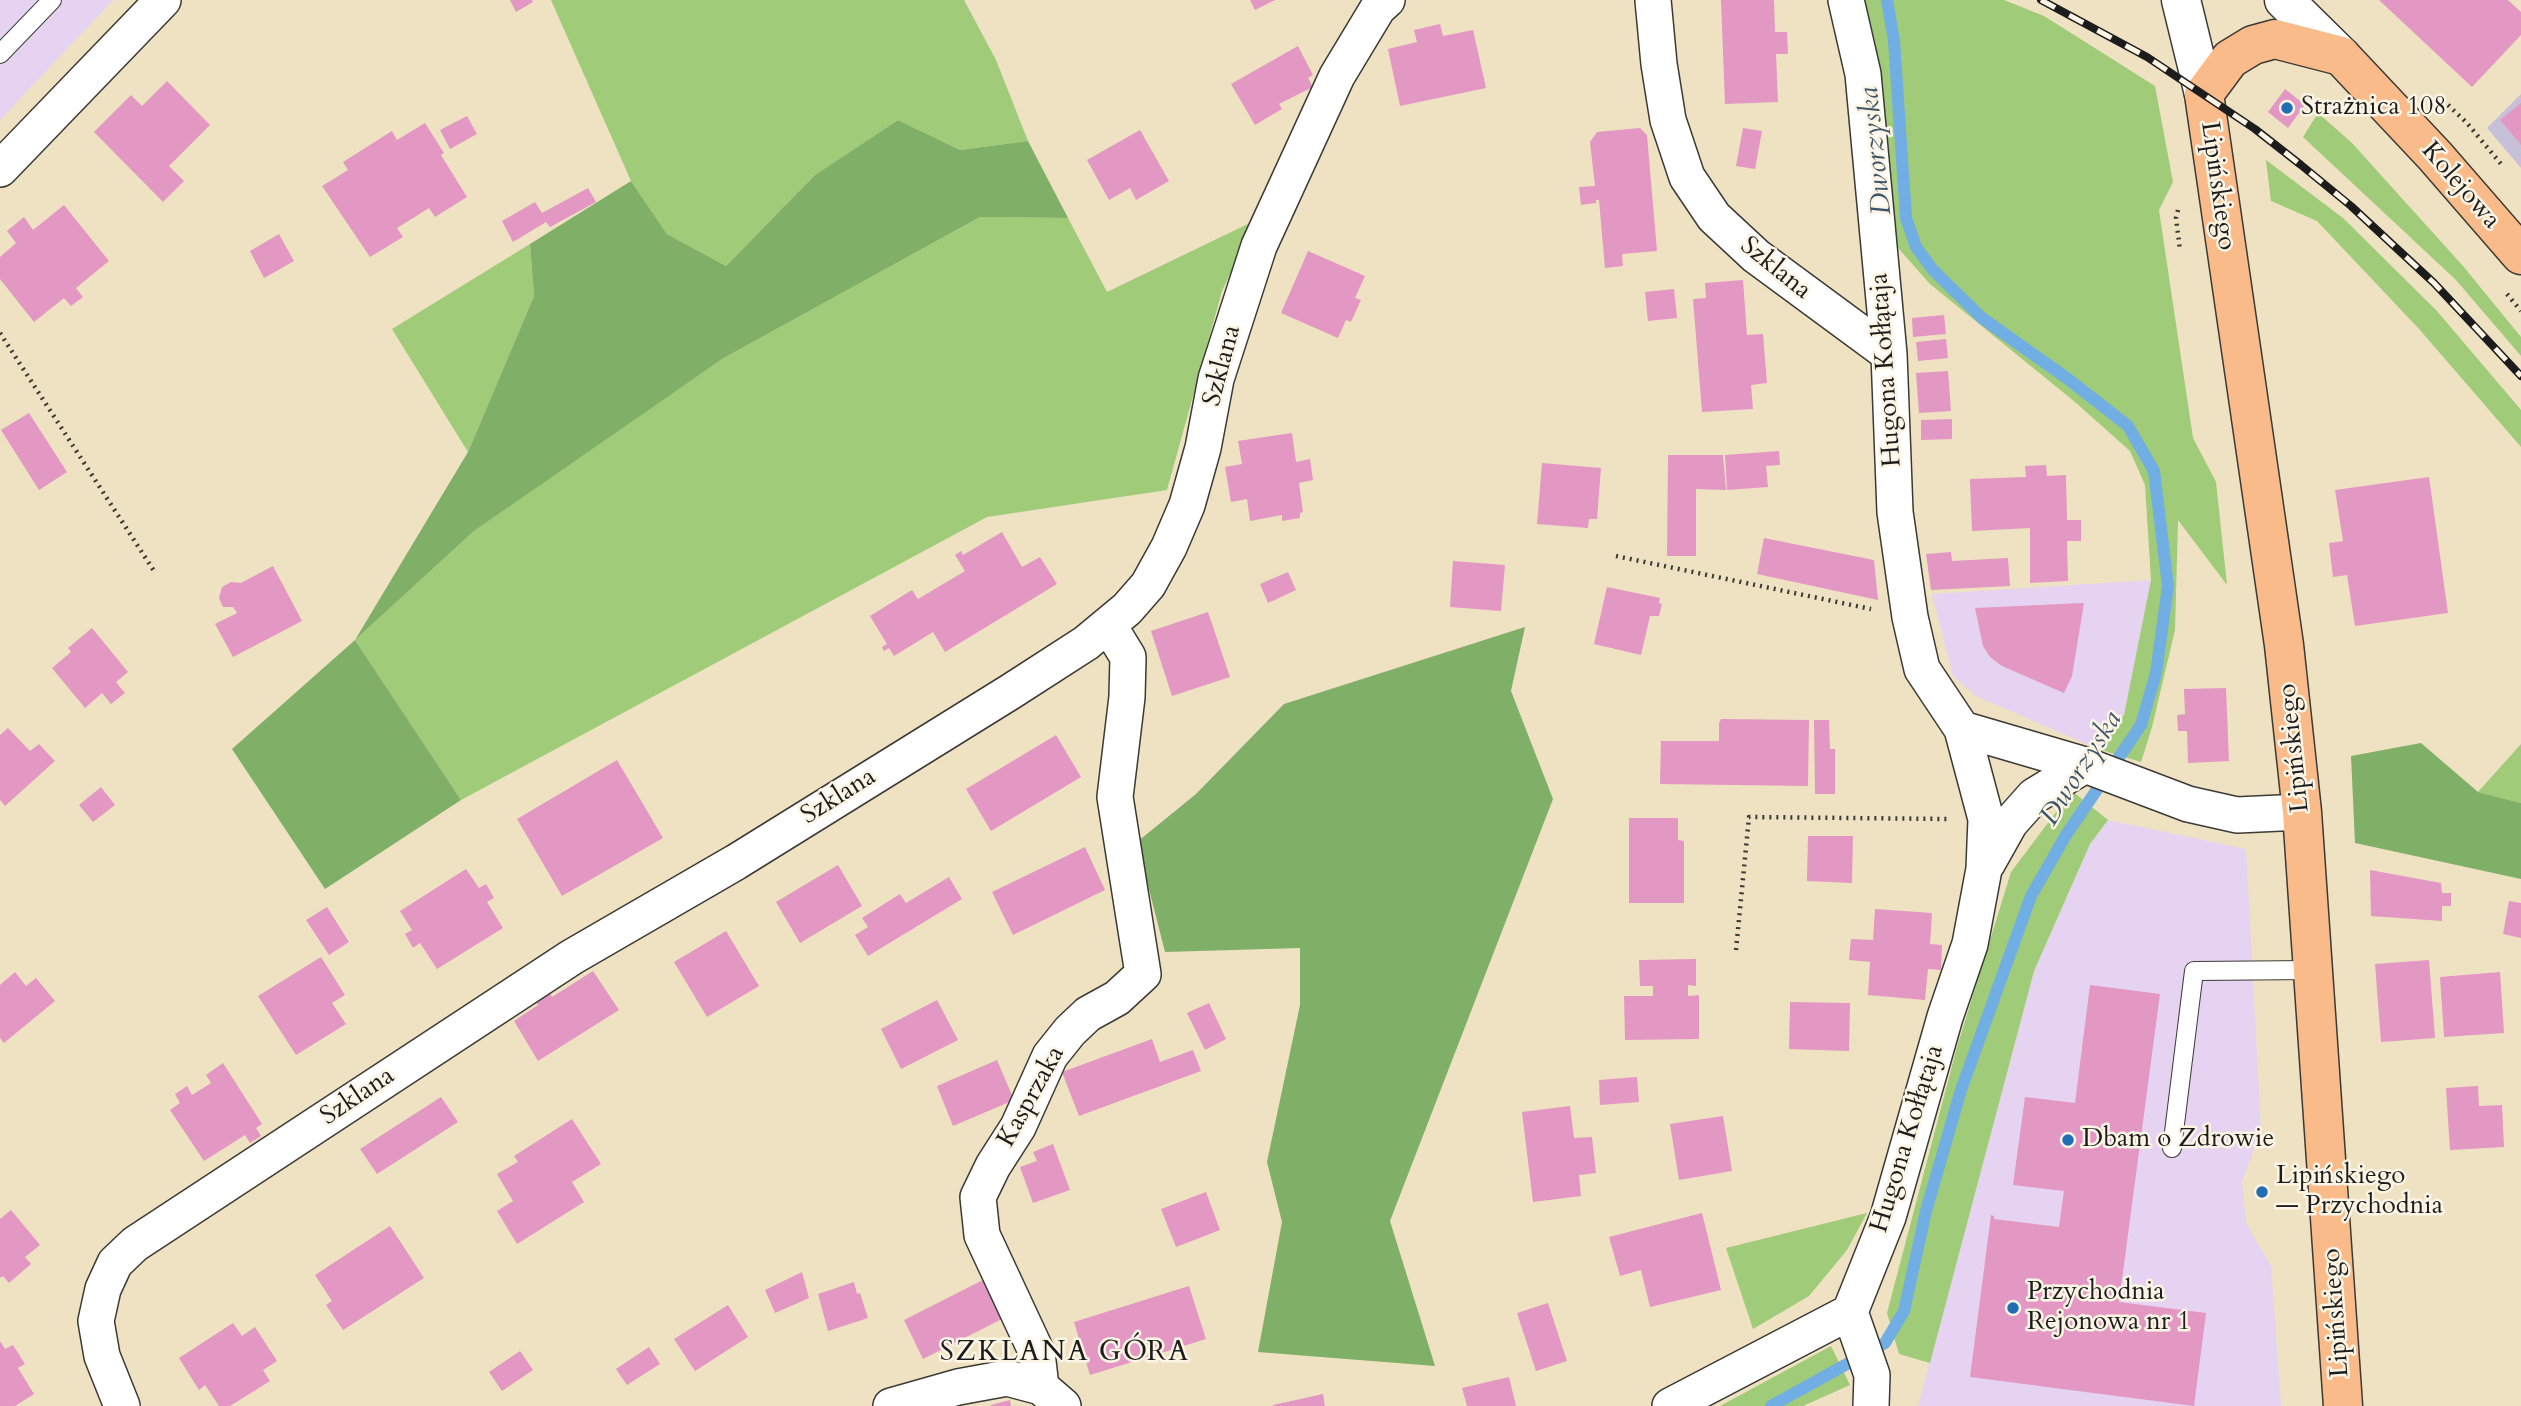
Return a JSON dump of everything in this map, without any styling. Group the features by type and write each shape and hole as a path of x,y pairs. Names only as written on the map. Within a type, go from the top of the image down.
{"main road":[{"path":"2204,94 2230,59 2253,45 2274,39 2341,56"},
{"name":"Kolejowa","path":"2341,56 2435,156 2521,255"},
{"name":"Lipińskiego","path":"2204,94 2284,645 2302,812 2343,1406"}],"street":[{"path":"0,169 163,0"},
{"name":"Szklana","path":"122,1406 102,1356 96,1321 103,1289 115,1262 135,1244 572,957 736,862 1086,643 1109,626 1148,585 1169,547 1187,505 1203,448 1216,379 1259,246 1337,76 1378,8 1387,0"},
{"name":"Szklana","path":"1653,0 1668,120 1687,177 1714,217 1756,256 1889,354"},
{"name":"Hugona Kołłątaja","path":"1846,0 1863,74 1889,354 1895,512 1910,617 1922,669 1962,729 1986,819 1984,869 1970,944 1945,1017 1888,1217 1850,1312"},
{"path":"2181,0 2204,94"},
{"name":"Kolejowa","path":"2284,0 2341,56"},
{"name":"Kasprzaka","path":"1052,1396 1037,1353 982,1235 978,1197 993,1166 1018,1127 1050,1056 1088,1014 1117,998 1143,974 1115,797 1127,697 1128,657 1109,626"},
{"path":"1962,729 2085,765 2188,804 2237,815 2302,812"},
{"name":"Hugona Kołłątaja","path":"1984,869 2010,823 2034,796 2085,765"},
{"path":"1670,1406 1850,1312 1872,1391"},
{"path":"891,1406 958,1387 1007,1378 1052,1396"}],"lane":[{"path":"0,54 52,0"},
{"path":"2172,1148 2194,971 2313,971"}],"path":[{"path":"2467,123 2506,170"},
{"path":"2506,293 2521,312"},
{"path":"0,332 154,571"},
{"path":"1616,556 1910,617"},
{"path":"1736,950 1749,817 1986,819"}],"shaded area":[{"path":"0,0 113,0 0,120"},
{"path":"2521,94 2521,168 2487,128"},
{"path":"2151,580 2124,715 2098,749 1976,696 1953,676 1932,594"},
{"path":"2108,820 2246,849 2261,1129 2242,1182 2246,1223 2271,1266 2281,1406 1918,1406 2034,971 2090,844"}],"green space":[{"path":"551,0 964,0 996,60 1028,141 960,150 898,120 815,175 726,266 667,234 631,181"},
{"path":"1862,0 2004,0 2044,16 2155,86 2173,182 2159,210 2193,438 2216,482 2227,585 2178,520 2175,630 2141,762 2098,749 2124,715 2151,580 2145,485 2130,451 2075,402 1930,284 1891,240 1870,24"},
{"path":"2318,113 2352,143 2463,266 2521,337 2521,356 2456,280 2303,137"},
{"path":"898,120 960,150 1028,141 1068,218 980,217 722,359 474,531 355,640 468,452 534,296 530,244 631,181 667,234 726,266 815,175"},
{"path":"2266,160 2343,218 2437,311 2521,410 2521,447 2420,330 2317,221 2271,201"},
{"path":"980,217 1068,218 1107,292 1256,220 1222,291 1167,490 987,517 461,800 355,640 474,531 722,359"},
{"path":"530,244 534,296 468,452 392,329"},
{"path":"1525,627 1511,691 1553,799 1390,1221 1435,1366 1258,1352 1282,1222 1267,1162 1300,1005 1300,948 1165,952 1137,842 1196,794 1284,704"},
{"path":"355,640 461,800 325,889 232,749"},
{"path":"2421,743 2478,792 2521,803 2521,879 2355,843 2351,756"},
{"path":"2521,744 2521,803 2478,792"},
{"path":"2072,791 2108,820 2090,844 2034,971 1930,1363 1899,1354 1887,1313 1957,1047 2011,872"},
{"path":"1867,1213 1847,1250 1809,1296 1753,1329 1726,1248"},
{"path":"1831,1346 1850,1385 1803,1406 1720,1406"}],"building":[{"path":"510,0 532,0 533,2 516,12"},
{"path":"1250,0 1275,0 1255,10"},
{"path":"1721,0 1774,0 1775,32 1787,32 1788,54 1776,54 1778,102 1725,104"},
{"path":"2379,0 2508,0 2521,12 2521,35 2472,87"},
{"path":"1440,24 1443,36 1473,30 1486,88 1400,106 1388,49 1417,42 1414,30"},
{"path":"1298,46 1313,75 1308,78 1313,87 1279,104 1282,109 1255,125 1231,84"},
{"path":"167,81 210,125 169,166 184,181 163,202 94,132 131,95 142,106"},
{"name":"Strażnica 108","path":"2285,89 2305,105 2288,128 2268,112"},
{"path":"2521,103 2521,145 2500,120"},
{"path":"467,116 477,134 450,149 440,130"},
{"path":"425,123 467,197 435,217 429,208 397,228 403,237 370,257 322,186 348,170 343,162 392,131 397,140"},
{"path":"1640,128 1647,135 1657,251 1622,254 1623,266 1605,268 1599,200 1581,205 1579,187 1595,186 1590,142 1597,132"},
{"path":"1743,128 1762,131 1755,169 1736,166"},
{"path":"1140,130 1169,181 1136,200 1130,188 1109,200 1087,160"},
{"path":"588,188 596,202 550,227 546,222 513,242 502,221 535,202 542,213"},
{"path":"64,205 109,261 76,288 83,297 71,306 64,298 34,322 0,279 0,257 16,243 7,231 24,217 33,230"},
{"path":"279,234 294,261 264,278 250,251"},
{"path":"1308,251 1365,276 1355,298 1361,300 1351,322 1346,320 1338,338 1281,313"},
{"path":"1743,280 1747,335 1763,334 1767,383 1751,385 1753,409 1702,412 1693,299 1706,298 1705,283"},
{"path":"1674,289 1677,318 1648,321 1645,292"},
{"path":"1944,315 1946,334 1913,337 1912,318"},
{"path":"1946,339 1948,358 1918,361 1916,342"},
{"path":"1948,371 1951,411 1919,413 1916,373"},
{"path":"29,413 67,472 39,490 1,430"},
{"path":"1952,419 1952,439 1921,440 1921,420"},
{"path":"1292,433 1296,462 1310,459 1313,480 1299,483 1303,512 1300,513 1300,518 1282,521 1282,515 1250,521 1247,499 1231,502 1225,467 1242,464 1238,441"},
{"path":"1779,451 1780,465 1766,466 1768,487 1727,490 1725,455"},
{"path":"1668,455 1723,455 1726,490 1696,489 1696,556 1667,556"},
{"path":"1542,463 1601,468 1597,519 1589,519 1588,528 1537,524"},
{"path":"2046,465 2047,476 2066,475 2067,520 2081,520 2081,541 2067,541 2068,581 2030,583 2030,528 1972,531 1970,479 2026,477 2025,466"},
{"path":"2429,477 2448,613 2355,626 2347,575 2333,577 2329,543 2343,541 2335,490"},
{"path":"1002,532 1022,567 1040,557 1057,584 945,652 933,632 894,656 889,648 884,651 882,647 887,644 870,616 912,590 918,599 965,571 955,555 961,551 963,555"},
{"path":"1764,538 1874,560 1878,600 1757,574"},
{"path":"1951,552 1952,561 2008,558 2010,586 1931,590 1926,554"},
{"path":"1453,561 1505,565 1501,611 1450,607"},
{"path":"273,566 302,621 233,657 215,624 237,613 233,607 223,607 219,598 222,587 231,582 241,583"},
{"path":"1288,572 1296,590 1268,603 1260,584"},
{"path":"1607,587 1660,598 1659,603 1662,604 1659,616 1650,616 1641,655 1594,644"},
{"path":"2084,603 2072,676 2064,693 2002,666 1990,657 1983,646 1975,608"},
{"path":"1208,612 1230,677 1172,696 1151,631"},
{"path":"92,628 128,672 116,682 125,693 111,704 102,693 85,708 52,668 71,652 68,648"},
{"path":"2226,688 2229,761 2188,763 2187,731 2178,731 2177,715 2185,714 2184,689"},
{"path":"1721,719 1809,720 1808,786 1660,784 1661,741 1719,741"},
{"path":"1814,720 1829,720 1830,749 1835,749 1835,794 1815,794"},
{"path":"8,728 30,751 39,744 55,761 5,806 0,800 0,735"},
{"path":"1056,735 1081,777 991,831 966,789"},
{"path":"617,760 663,838 562,896 517,819"},
{"path":"101,787 115,805 93,822 79,805"},
{"path":"1629,818 1678,818 1678,840 1684,841 1684,903 1629,903"},
{"path":"1808,836 1853,836 1852,883 1807,881"},
{"path":"1085,847 1105,890 1013,935 992,892"},
{"path":"838,865 862,906 800,943 776,902"},
{"path":"466,869 479,888 486,884 494,898 487,902 503,928 437,969 420,943 413,948 405,934 412,930 400,911"},
{"path":"2370,870 2441,883 2442,893 2451,893 2451,906 2442,906 2442,921 2371,916"},
{"path":"949,877 962,899 868,956 855,935 868,927 862,918 900,894 906,903"},
{"path":"2509,901 2521,903 2521,938 2503,934"},
{"path":"327,907 349,942 329,955 306,920"},
{"path":"1875,909 1932,913 1930,944 1942,945 1941,970 1928,969 1925,1000 1868,995 1870,962 1849,960 1851,939 1873,940"},
{"path":"726,931 759,986 707,1017 674,962"},
{"path":"321,957 345,995 332,1003 346,1024 296,1055 258,996"},
{"path":"1696,959 1696,986 1688,985 1688,996 1699,995 1699,1039 1625,1040 1624,996 1653,996 1653,986 1640,986 1639,960"},
{"path":"2429,960 2435,1038 2381,1042 2375,964"},
{"path":"593,971 619,1010 538,1061 514,1021 538,1005 534,998 548,990 552,997"},
{"path":"15,972 26,986 36,978 55,1001 4,1043 0,1038 0,985"},
{"path":"2500,972 2504,1033 2444,1037 2440,977"},
{"path":"2090,985 2160,994 2119,1302 2206,1313 2194,1406 1970,1377 1991,1215 1994,1219 2059,1227 2064,1191 2013,1185 2025,1097 2075,1103"},
{"path":"937,1000 958,1040 901,1069 881,1029"},
{"path":"1790,1002 1850,1003 1849,1051 1789,1049"},
{"path":"1209,1003 1226,1039 1205,1050 1187,1013"},
{"path":"1152,1039 1160,1062 1193,1050 1201,1071 1079,1116 1062,1072"},
{"path":"997,1060 1014,1100 953,1126 937,1086"},
{"path":"223,1063 262,1124 256,1128 261,1136 250,1143 245,1135 204,1161 170,1110 180,1103 175,1094 187,1086 192,1095 211,1083 206,1075"},
{"path":"1637,1077 1639,1102 1600,1105 1599,1080"},
{"path":"2478,1086 2479,1106 2502,1105 2504,1147 2450,1150 2446,1088"},
{"path":"441,1097 458,1122 377,1174 360,1149"},
{"path":"1570,1106 1574,1138 1592,1137 1596,1173 1579,1175 1581,1196 1533,1202 1522,1112"},
{"path":"1723,1116 1732,1171 1679,1180 1670,1124"},
{"path":"572,1119 601,1164 572,1182 584,1202 517,1244 497,1211 513,1201 497,1174 518,1162 514,1156"},
{"path":"1053,1144 1070,1190 1033,1203 1020,1167 1037,1161 1033,1152"},
{"path":"1206,1192 1220,1230 1176,1247 1161,1209"},
{"path":"11,1210 40,1245 25,1257 31,1264 9,1283 3,1276 0,1278 0,1219"},
{"path":"1702,1213 1721,1290 1650,1307 1641,1270 1620,1276 1609,1237"},
{"path":"390,1226 424,1278 343,1330 326,1305 332,1301 315,1275"},
{"path":"802,1272 809,1298 775,1313 765,1290"},
{"path":"983,1280 1002,1319 923,1359 904,1320"},
{"path":"854,1282 868,1318 828,1331 818,1294"},
{"path":"1189,1286 1206,1339 1090,1375 1074,1322"},
{"path":"1548,1303 1567,1361 1536,1371 1517,1313"},
{"path":"728,1305 748,1337 695,1371 674,1339"},
{"path":"233,1323 242,1336 255,1327 277,1361 263,1370 270,1381 230,1406 219,1406 205,1385 199,1390 179,1358"},
{"path":"0,1341 5,1349 13,1345 25,1364 18,1368 34,1394 15,1406 0,1406"},
{"path":"649,1347 660,1364 627,1385 616,1369"},
{"path":"520,1351 533,1370 502,1391 489,1372"},
{"path":"1509,1377 1516,1406 1467,1406 1462,1388"},
{"path":"1323,1394 1325,1406 1273,1406 1273,1405"},
{"path":"1010,1400 1011,1406 991,1406 991,1405"}],"waterway":[{"name":"Dworzyska","path":"1771,1406 1885,1343 1904,1311 1926,1211 1961,1090 2031,896 2066,835 2141,725 2156,673 2168,586 2154,471 2128,426 2068,379 1982,318 1933,270 1916,247 1906,218 1894,41 1887,0"}],"railway":[{"path":"2041,0 2147,57 2255,129 2301,165 2351,206 2434,283 2521,376"}],"place":[{"name":"Strażnica 108","path":"2287,108"},
{"name":"Dbam o Zdrowie","path":"2068,1140"},
{"name":"Lipińskiego — Przychodnia","path":"2262,1192"},
{"name":"Przychodnia Rejonowa nr 1","path":"2013,1308"}],"district":[{"name":"SZKLANA GÓRA","path":"1065,1354"}]}
